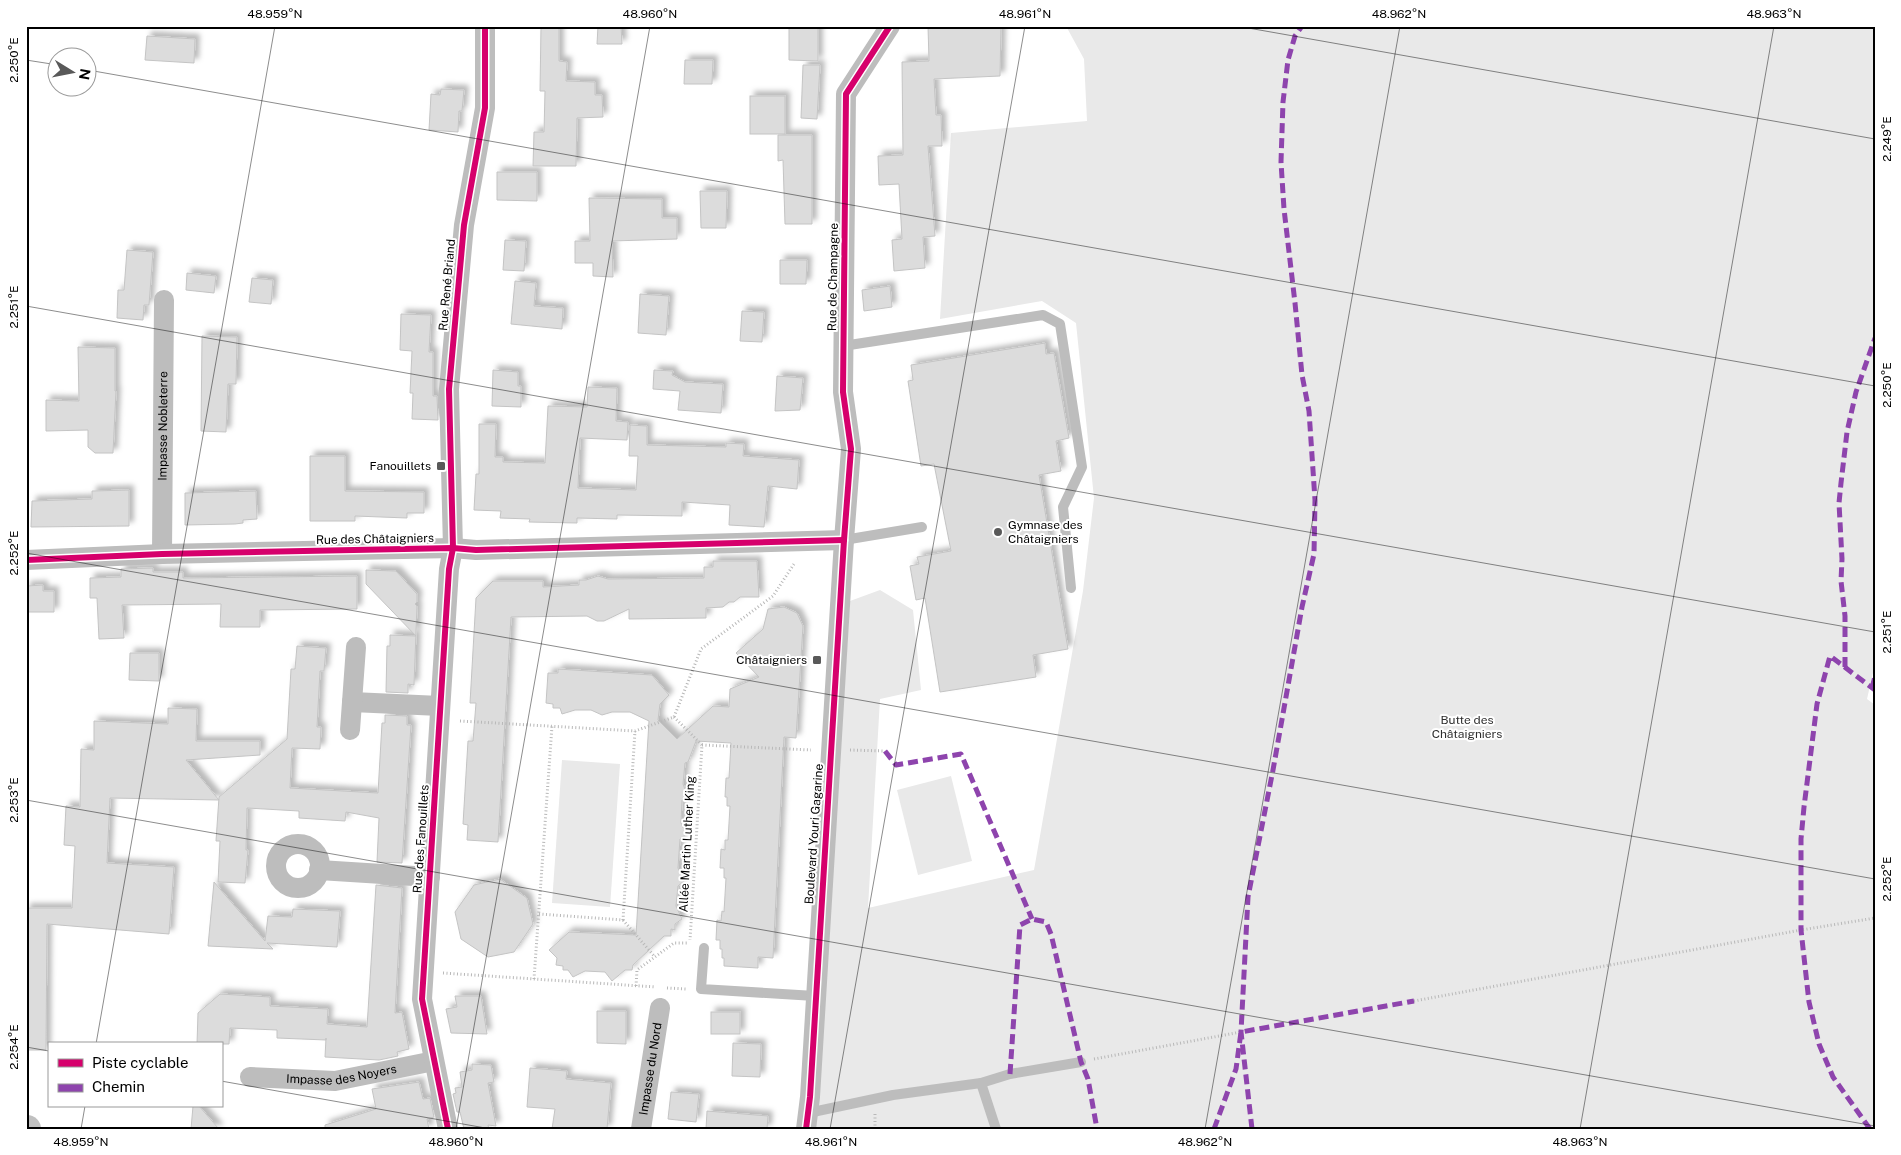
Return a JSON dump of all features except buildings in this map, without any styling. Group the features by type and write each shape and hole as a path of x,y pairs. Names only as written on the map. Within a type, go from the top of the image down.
{"street":[{"name":"Rue René Briand","path":"453,548 448,389 464,225 485,108 485,26"},
{"name":"Rue de Champagne","path":"844,540 851,449 843,392 846,94 890,26"},
{"name":"Impasse Nobleterre","path":"162,554 164,300"},
{"name":"Rue des Châtaigniers","path":"26,560 162,554 453,548 476,550 844,540"},
{"name":"Boulevard Youri Gagarine","path":"807,1121 844,540"},
{"name":"Rue des Fanouillets","path":"448,1129 422,999 449,569 453,548"},
{"path":"350,730 356,647"},
{"path":"352,702 440,713"},
{"path":"319,870 430,877"},
{"name":"Impasse du Nord","path":"641,1129 660,1008"},
{"name":"Impasse des Noyers","path":"250,1078 335,1081 434,1061"}],"lane":[{"path":"843,346 1043,315 1060,324 1082,467 1063,508 1071,588"},
{"path":"844,540 922,527"},
{"path":"704,948 702,989 815,996"},
{"path":"807,1121 893,1095 981,1083 1010,1074 1081,1062"},
{"path":"981,1083 996,1129"}],"path":[{"path":"674,718 701,649 773,596 794,564"},
{"path":"440,713 552,726 635,731 674,718"},
{"path":"674,718 702,745 885,751"},
{"path":"534,979 552,726"},
{"path":"635,731 623,920 655,957"},
{"path":"538,914 623,920"},
{"path":"1414,1001 1875,918"},
{"path":"636,986 637,970 674,942 690,943"},
{"path":"423,972 702,989"},
{"path":"687,989 688,980"},
{"path":"1081,1062 1241,1032"}],"green space":[{"name":"Butte des Châtaigniers","path":"1066,26 1875,26 1875,664 1867,699 1875,705 1875,1129 815,1129 850,601 880,590 913,610 921,690 880,699 868,908 1034,870 1083,591 1094,498 1076,323 1042,301 940,319 951,133 1087,121 1084,59"},
{"path":"562,760 620,764 610,907 552,903"},
{"path":"951,776 972,861 918,875 897,790"}],"marked path":[{"path":"1252,1129 1241,1032 1248,897 1302,607 1314,554 1315,500 1309,411 1302,375 1284,209 1281,162 1283,102 1288,60 1295,36 1302,26"},
{"path":"1845,667 1845,616 1841,581 1842,559 1839,503 1847,432 1856,392 1875,338"},
{"path":"1870,1129 1833,1077 1819,1044 1809,1002 1801,930 1801,839 1817,704 1830,656 1875,690"},
{"path":"1872,688 1875,676"},
{"path":"885,751 896,765 961,754 1032,919"},
{"path":"1010,1074 1020,925 1032,919 1046,922 1051,934 1081,1062 1088,1079 1097,1129"},
{"path":"1214,1129 1236,1069 1241,1032 1414,1001"}],"cycle path":[{"path":"448,1129 422,999 449,569 453,548 449,389 464,225 485,108 485,26"},
{"path":"806,1129 810,1097 851,449 843,392 846,94 890,26"},
{"path":"26,560 162,554 453,548 476,550 844,540"}],"place":[{"name":"Fanouillets","path":"441,466"},
{"name":"Gymnase des Châtaigniers","path":"998,532"},
{"name":"Châtaigniers","path":"817,660"}]}
